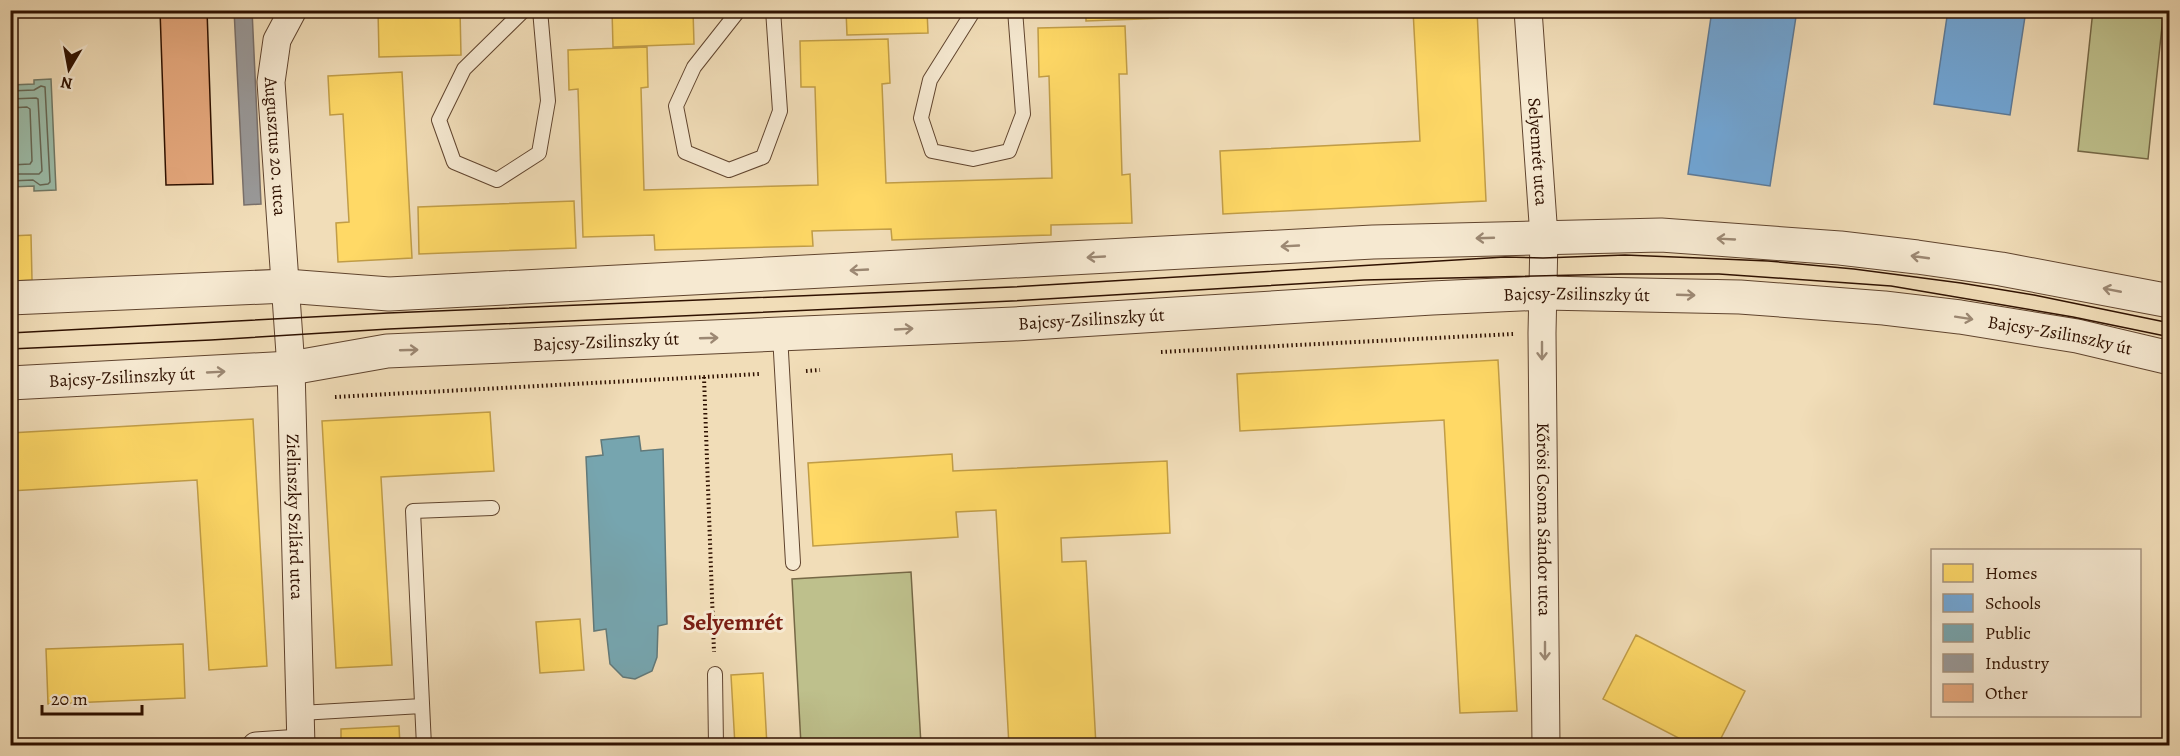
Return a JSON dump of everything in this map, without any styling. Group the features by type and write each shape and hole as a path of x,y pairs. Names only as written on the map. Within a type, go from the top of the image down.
{"street":[{"name":"Augusztus 20. utca","path":"286,286 271,82 277,40 293,10"},
{"name":"Selyemrét utca","path":"1528,10 1544,237 1544,293"},
{"path":"10,298 286,286 388,294 1372,242 1661,235 1840,248 2001,269 2169,302"},
{"name":"Zielinszky Szilárd utca","path":"286,286 291,368 301,744"},
{"name":"Kőrösi Csoma Sándor utca","path":"1544,293 1542,333 1546,746"},
{"name":"Bajcsy-Zsilinszky út","path":"10,383 291,368 387,351 1014,324 1544,293 1740,297 1884,308 1960,317 2077,336 2169,358"},
{"path":"256,746 301,744"}],"lane":[{"path":"524,10 464,69 439,120 454,162 497,180 539,153 548,101 540,10"},
{"path":"739,10 694,67 676,106 686,152 729,170 762,158 780,111 773,10"},
{"path":"974,10 930,80 921,118 932,151 973,159 1009,151 1023,114 1015,10"},
{"path":"780,335 794,563"},
{"path":"424,746 413,511 492,508"},
{"path":"715,674 716,746"},
{"path":"300,712 422,706"}],"path":[{"path":"1157,352 1542,333"},
{"path":"328,398 820,370"},
{"path":"704,377 715,674"}],"green space":[{"path":"2093,10 2163,17 2148,159 2078,151"},
{"path":"911,572 921,745 801,745 792,579"}],"water":[{"path":"51,79 56,190 34,191 34,186 11,187 11,85 34,84 34,80"}],"building: Homes":[{"path":"378,10 460,10 461,55 379,57"},
{"path":"612,10 693,10 694,44 613,47"},
{"path":"846,10 927,10 928,33 847,35"},
{"path":"1086,10 1168,10 1168,18 1086,21"},
{"path":"1413,10 1477,10 1486,201 1223,214 1220,151 1420,141"},
{"path":"1125,26 1127,74 1119,74 1122,175 1130,174 1132,223 1051,225 1051,235 892,240 891,229 812,231 813,246 655,250 654,235 583,237 578,89 569,90 568,50 647,47 648,87 641,88 644,190 818,185 815,87 801,87 800,41 888,39 890,83 882,84 886,183 1052,178 1049,76 1039,77 1038,28"},
{"path":"402,72 412,258 338,262 336,223 349,222 343,114 330,115 328,76"},
{"path":"574,201 576,248 419,254 418,207"},
{"path":"31,235 32,280 10,281 10,236"},
{"path":"1498,360 1517,711 1460,713 1444,420 1240,431 1237,374"},
{"path":"490,412 494,471 381,477 392,665 336,668 322,421"},
{"path":"253,419 267,666 209,670 197,480 10,491 10,433"},
{"path":"952,454 953,471 1167,461 1170,533 1061,538 1062,562 1086,561 1096,746 1009,746 996,510 956,512 958,537 813,546 808,463"},
{"path":"580,619 584,670 540,673 536,622"},
{"path":"1636,635 1745,691 1717,746 1694,746 1603,699"},
{"path":"183,644 185,698 48,704 46,649"},
{"path":"763,673 767,746 735,746 731,675"},
{"path":"399,726 400,746 341,746 341,729"}],"building: Schools":[{"path":"1712,10 1797,10 1770,186 1688,174"},
{"path":"1948,10 2026,10 2010,115 1934,104"}],"building: Public":[{"path":"639,436 641,451 663,449 667,624 658,626 657,657 652,671 635,679 623,677 610,664 606,629 594,631 586,457 603,455 601,440"}],"building: Industry":[{"path":"234,10 252,10 261,204 244,205"}],"building: Other":[{"path":"160,10 207,10 213,184 166,185"}],"tram line":[{"path":"10,333 388,313 1012,287 1505,257 1625,255 1768,261 1854,269 2034,295 2170,323"},
{"path":"10,349 389,329 1012,301 1364,280 1621,274 1719,274 1891,286 2073,317 2170,337"}],"district":[{"name":"Selyemrét","path":"733,622"}]}
